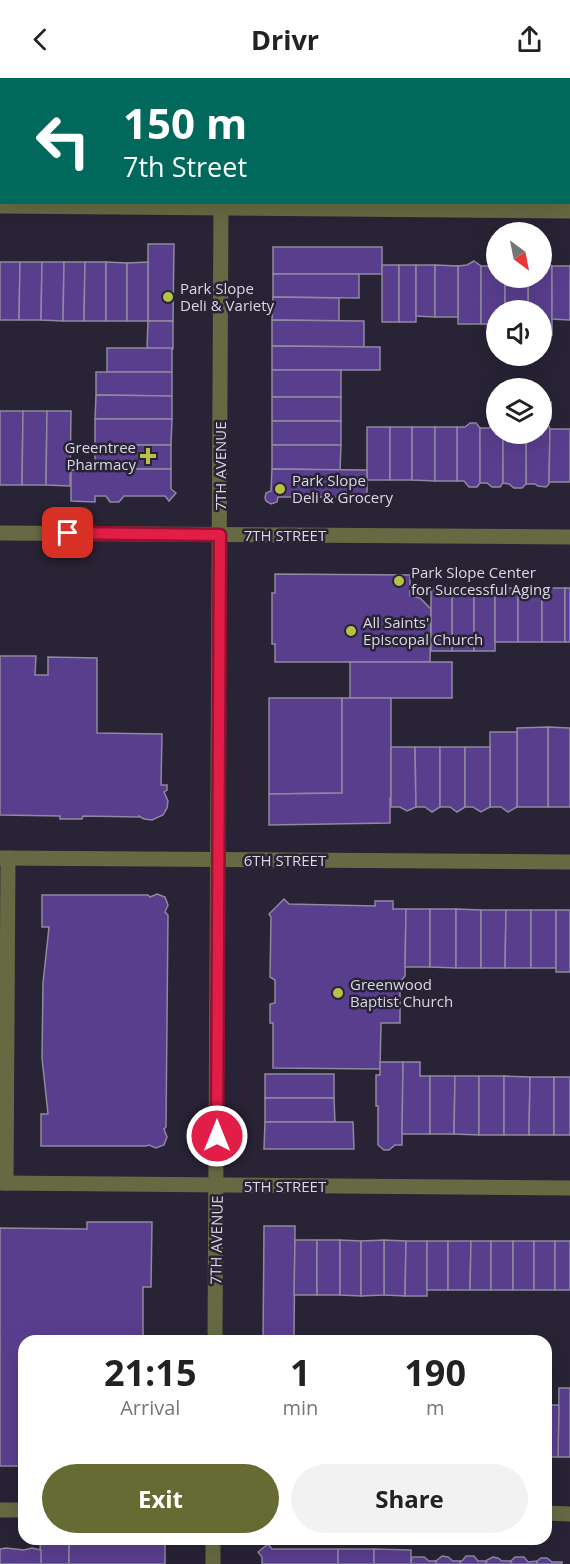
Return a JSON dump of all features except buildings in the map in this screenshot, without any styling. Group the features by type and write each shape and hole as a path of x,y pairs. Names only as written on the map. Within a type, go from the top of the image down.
{"street":[{"path":"0,206 221,205 570,211"},
{"name":"7TH AVENUE","path":"215,1335 221,205"},
{"name":"7TH STREET","path":"0,533 570,537"},
{"path":"3,1183 7,1065 4,858"},
{"name":"6TH STREET","path":"4,858 570,862"},
{"name":"5TH STREET","path":"3,1183 570,1188"},
{"path":"0,1510 18,1510"},
{"path":"552,1514 570,1514"},
{"path":"213,1545 213,1564"}],"place":[{"name":"Park Slope Deli & Variety","path":"168,297"},
{"name":"Greentree Pharmacy","path":"148,456"},
{"name":"Park Slope Deli & Grocery","path":"280,489"},
{"name":"Park Slope Center for Successful Aging","path":"399,581"},
{"name":"All Saints' Episcopal Church","path":"351,631"},
{"name":"Greenwood Baptist Church","path":"338,993"}],"route":[{"path":"68,533 220,535 217,1136"}]}
